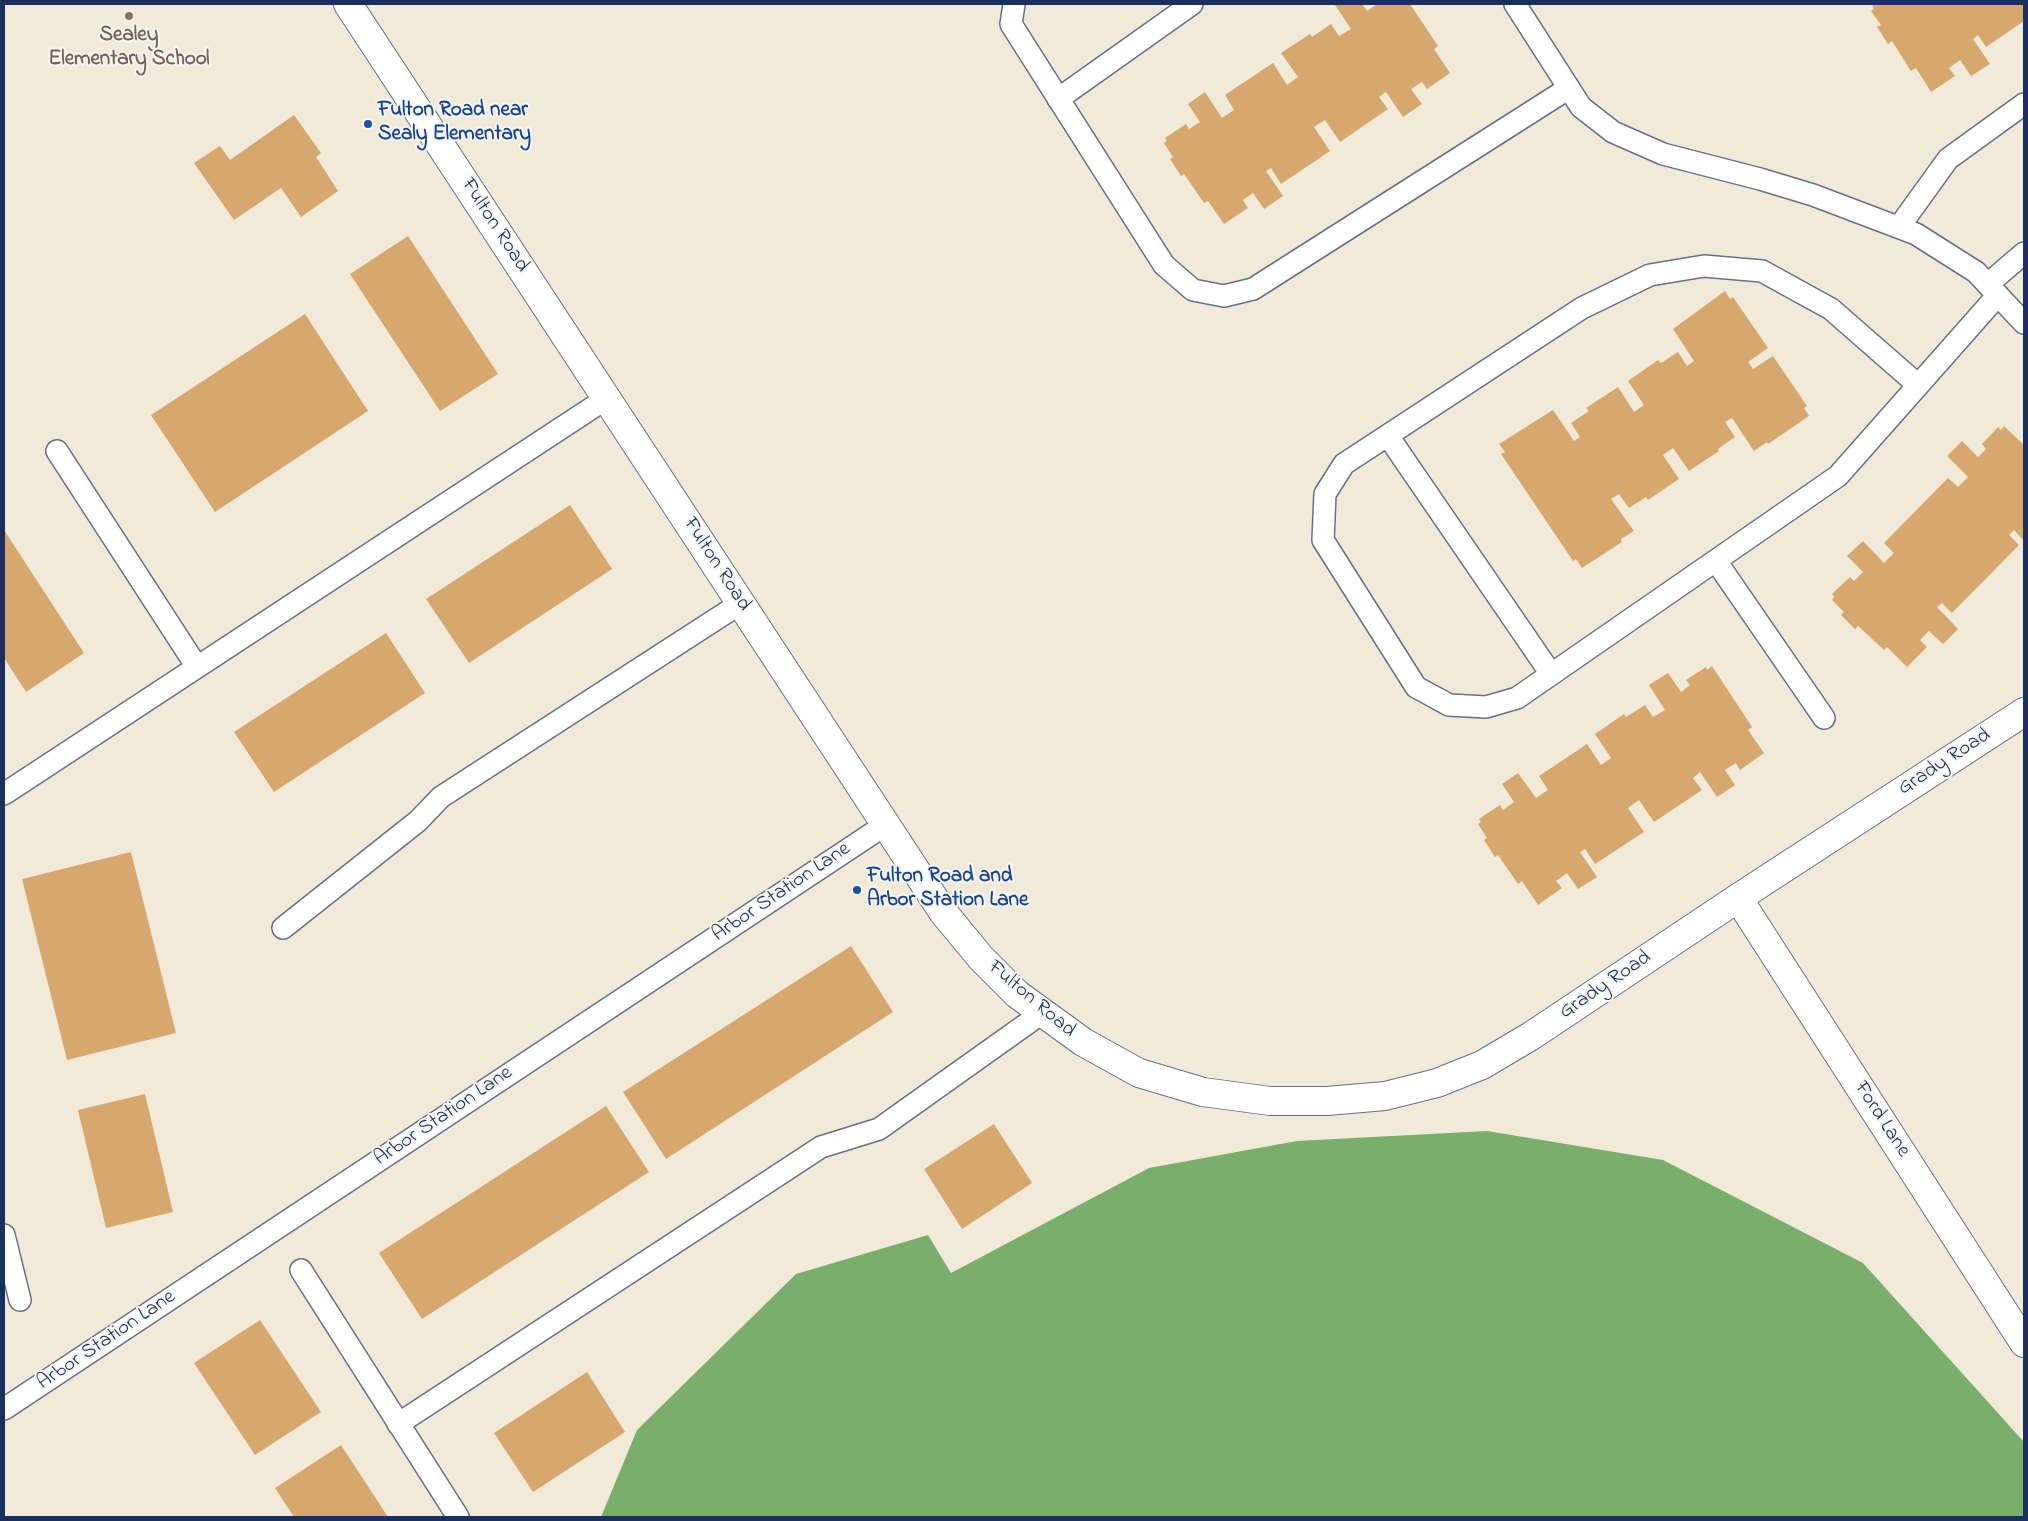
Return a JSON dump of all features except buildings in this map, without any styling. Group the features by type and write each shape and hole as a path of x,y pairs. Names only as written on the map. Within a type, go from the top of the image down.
{"street":[{"name":"Fulton Road","path":"348,4 943,912 981,958 1017,994 1083,1042 1139,1073"},
{"name":"Grady Road","path":"1139,1073 1204,1092 1270,1101 1327,1101 1385,1096 1437,1083 1482,1065 1531,1036 1738,898 2024,712"},
{"name":"Ford Lane","path":"1738,898 2024,1343"}],"lane":[{"path":"1014,4 1011,24 1164,266 1193,290 1224,296 1253,289 1568,88"},
{"path":"1058,99 1192,4"},
{"path":"1515,4 1581,107 1614,132 1663,154 1760,178 1814,195 1916,234 1976,272 2024,322"},
{"path":"1899,228 1948,158 2024,104"},
{"path":"1918,385 1831,309 1762,271 1704,266 1650,276 1582,308 1344,464 1325,494 1323,540 1416,687 1449,705 1486,707 1517,698 1838,476 1918,385 2024,253"},
{"path":"4,794 607,398"},
{"path":"1388,436 1551,674"},
{"path":"57,451 197,667"},
{"path":"1716,560 1824,718"},
{"path":"283,928 418,821 441,797 740,603"},
{"name":"Arbor Station Lane","path":"4,1409 885,825"},
{"path":"398,1424 821,1147 879,1129 1042,1013"},
{"path":"4,1234 20,1300"},
{"path":"301,1270 458,1517"}],"green space":[{"path":"1487,1131 1663,1160 1863,1263 2024,1442 2024,1517 601,1517 637,1430 796,1274 928,1235 951,1273 1149,1168 1297,1141"}],"place":[{"name":"Sealey Elementary School","path":"129,16"},
{"name":"Fulton Road near Sealy Elementary","path":"368,124"},
{"name":"Fulton Road and Arbor Station Lane","path":"857,890"}]}
